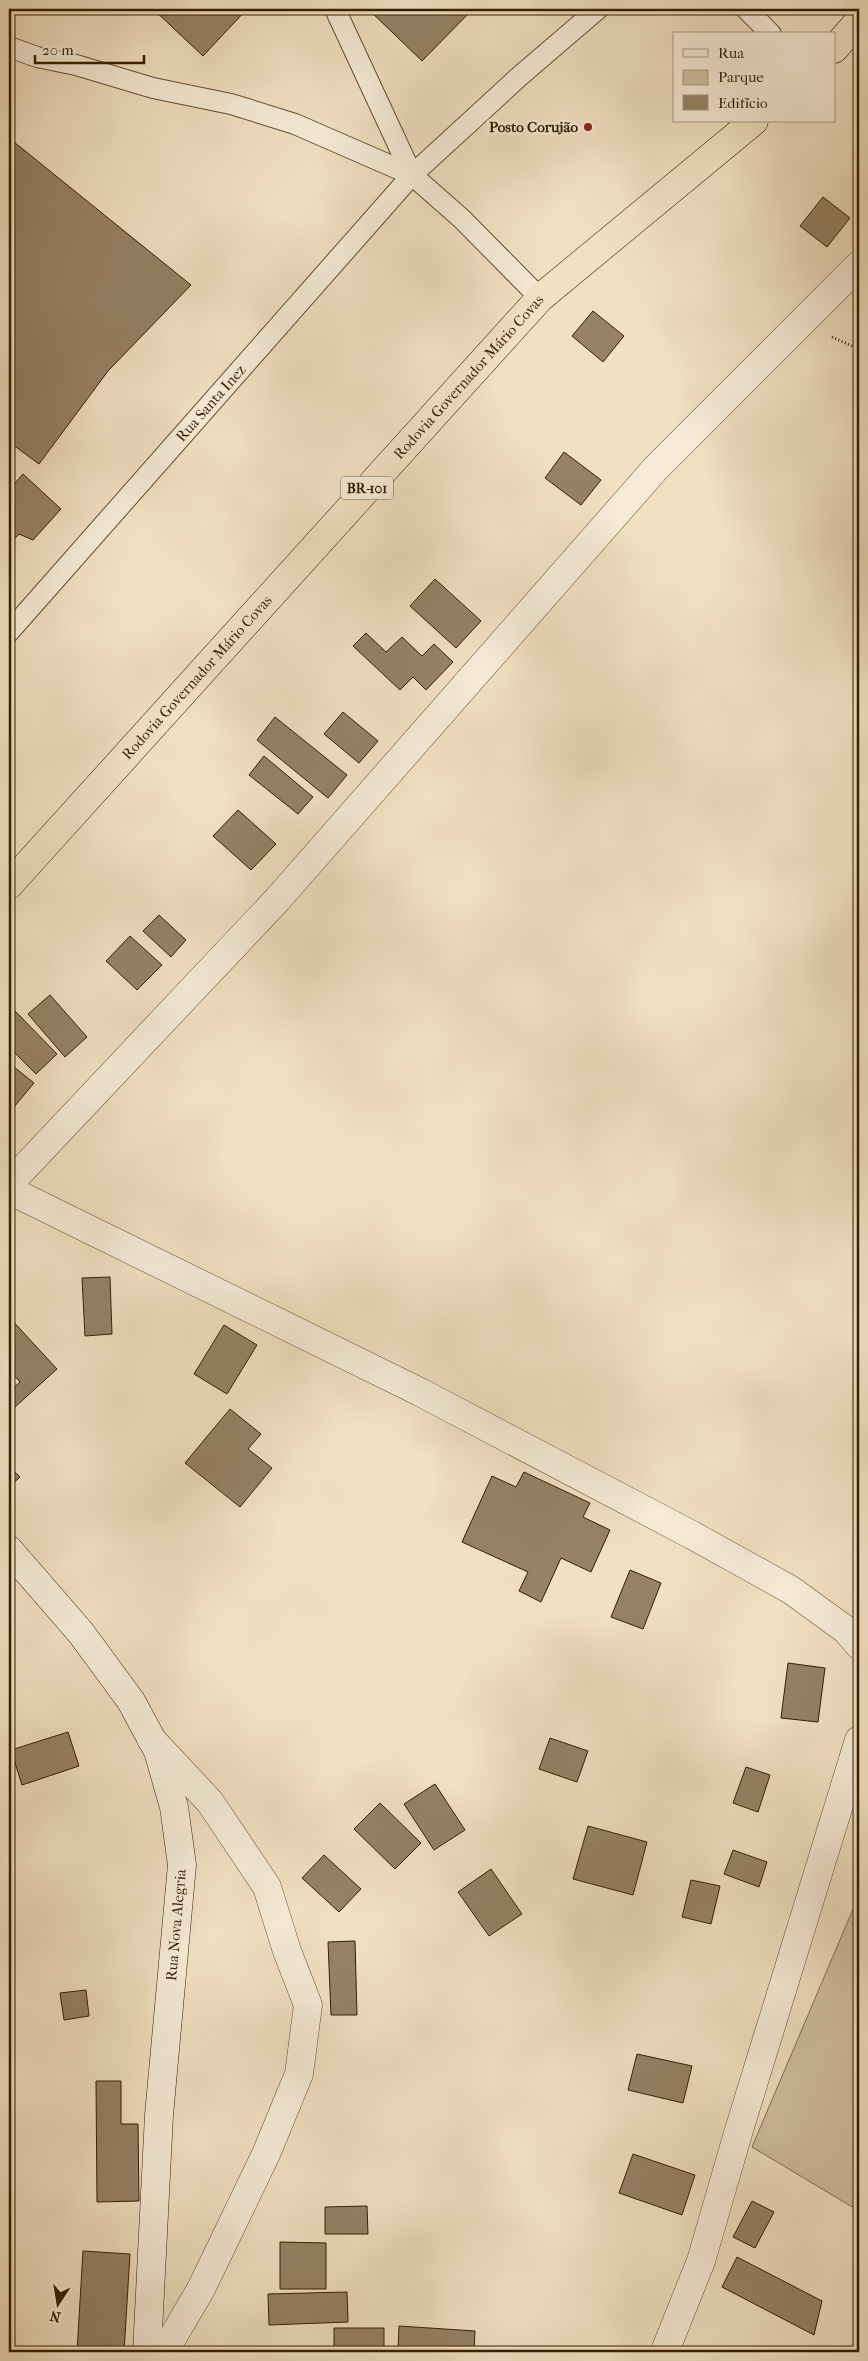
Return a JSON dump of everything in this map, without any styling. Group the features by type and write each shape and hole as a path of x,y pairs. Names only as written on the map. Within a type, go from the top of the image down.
{"highway":[{"path":"836,47 859,21"},
{"name":"Rodovia Governador Mário Covas","path":"9,885 540,298 753,122"}],"street":[{"path":"9,1184 277,900 656,468 859,265"},
{"path":"9,1190 420,1392 692,1535 791,1590 846,1630 859,1645"},
{"name":"Rua Nova Alegria","path":"9,1550 81,1633 131,1701 158,1751 174,1808 182,1865 159,2115 147,2352"},
{"path":"151,1740 210,1802 267,1887 287,1951 308,2005 299,2074 270,2145 201,2289 164,2352"},
{"path":"665,2351 701,2261 859,1740"}],"lane":[{"path":"335,9 412,175"},
{"name":"Rua Santa Inez","path":"9,632 412,175 521,75 598,9"},
{"path":"746,9 769,32"},
{"path":"9,47 37,57 76,65 152,88 231,104 295,124 412,175 462,219 540,298"}],"green space":[{"path":"859,1895 859,2211 752,2147"}],"building":[{"path":"153,9 247,9 203,56"},
{"path":"368,9 473,9 422,61"},
{"path":"9,138 191,285 108,371 39,464 16,447 9,456"},
{"path":"823,197 850,218 827,247 800,226"},
{"path":"593,311 624,336 603,362 572,336"},
{"path":"564,452 601,480 581,505 545,478"},
{"path":"23,474 61,509 33,540 19,534 9,545 9,490"},
{"path":"435,579 481,621 456,648 410,606"},
{"path":"366,633 386,652 402,637 422,656 434,644 453,662 426,690 413,677 400,690 353,646"},
{"path":"343,712 378,741 359,763 324,734"},
{"path":"275,717 347,775 328,798 257,740"},
{"path":"264,756 313,797 298,814 249,775"},
{"path":"238,810 276,844 251,870 213,836"},
{"path":"159,915 186,940 171,957 143,931"},
{"path":"130,936 162,965 137,990 106,961"},
{"path":"50,995 87,1037 65,1057 28,1014"},
{"path":"15,1011 57,1054 36,1074 9,1047 9,1017"},
{"path":"9,1063 34,1083 14,1107 9,1103"},
{"path":"110,1277 112,1334 85,1336 82,1278"},
{"path":"9,1317 57,1369 15,1407 9,1400 9,1392 20,1382 9,1370"},
{"path":"224,1325 257,1345 227,1394 194,1374"},
{"path":"230,1409 261,1434 248,1449 272,1468 240,1507 185,1463"},
{"path":"9,1466 20,1477 9,1487"},
{"path":"524,1472 590,1503 583,1517 610,1530 591,1572 561,1558 541,1602 519,1591 528,1572 462,1542 492,1476 516,1487"},
{"path":"630,1570 661,1583 643,1629 611,1617"},
{"path":"788,1663 825,1668 818,1722 781,1718"},
{"path":"68,1732 79,1766 22,1785 11,1750"},
{"path":"550,1738 588,1751 577,1782 539,1769"},
{"path":"746,1767 770,1775 758,1812 733,1803"},
{"path":"435,1784 465,1830 434,1850 404,1804"},
{"path":"380,1803 421,1843 395,1869 354,1829"},
{"path":"588,1826 647,1842 633,1895 573,1879"},
{"path":"733,1850 767,1862 759,1887 724,1874"},
{"path":"324,1855 361,1889 339,1912 302,1878"},
{"path":"491,1869 522,1914 489,1936 458,1892"},
{"path":"691,1880 720,1886 711,1924 682,1917"},
{"path":"355,1941 357,2015 331,2015 328,1942"},
{"path":"86,1990 89,2016 64,2020 60,1993"},
{"path":"637,2054 692,2066 683,2103 628,2090"},
{"path":"96,2081 121,2081 121,2124 138,2124 139,2201 97,2202"},
{"path":"633,2154 695,2175 682,2215 619,2193"},
{"path":"752,2201 774,2212 755,2248 733,2237"},
{"path":"367,2206 368,2234 325,2234 325,2207"},
{"path":"280,2242 326,2243 326,2289 280,2289"},
{"path":"83,2251 130,2254 124,2352 77,2352"},
{"path":"737,2257 822,2301 814,2335 722,2287"},
{"path":"347,2292 348,2322 269,2325 268,2294"},
{"path":"399,2326 475,2331 474,2352 398,2352"},
{"path":"334,2328 384,2328 384,2352 334,2352"}],"place":[{"name":"Posto Corujão","path":"588,127"}]}
